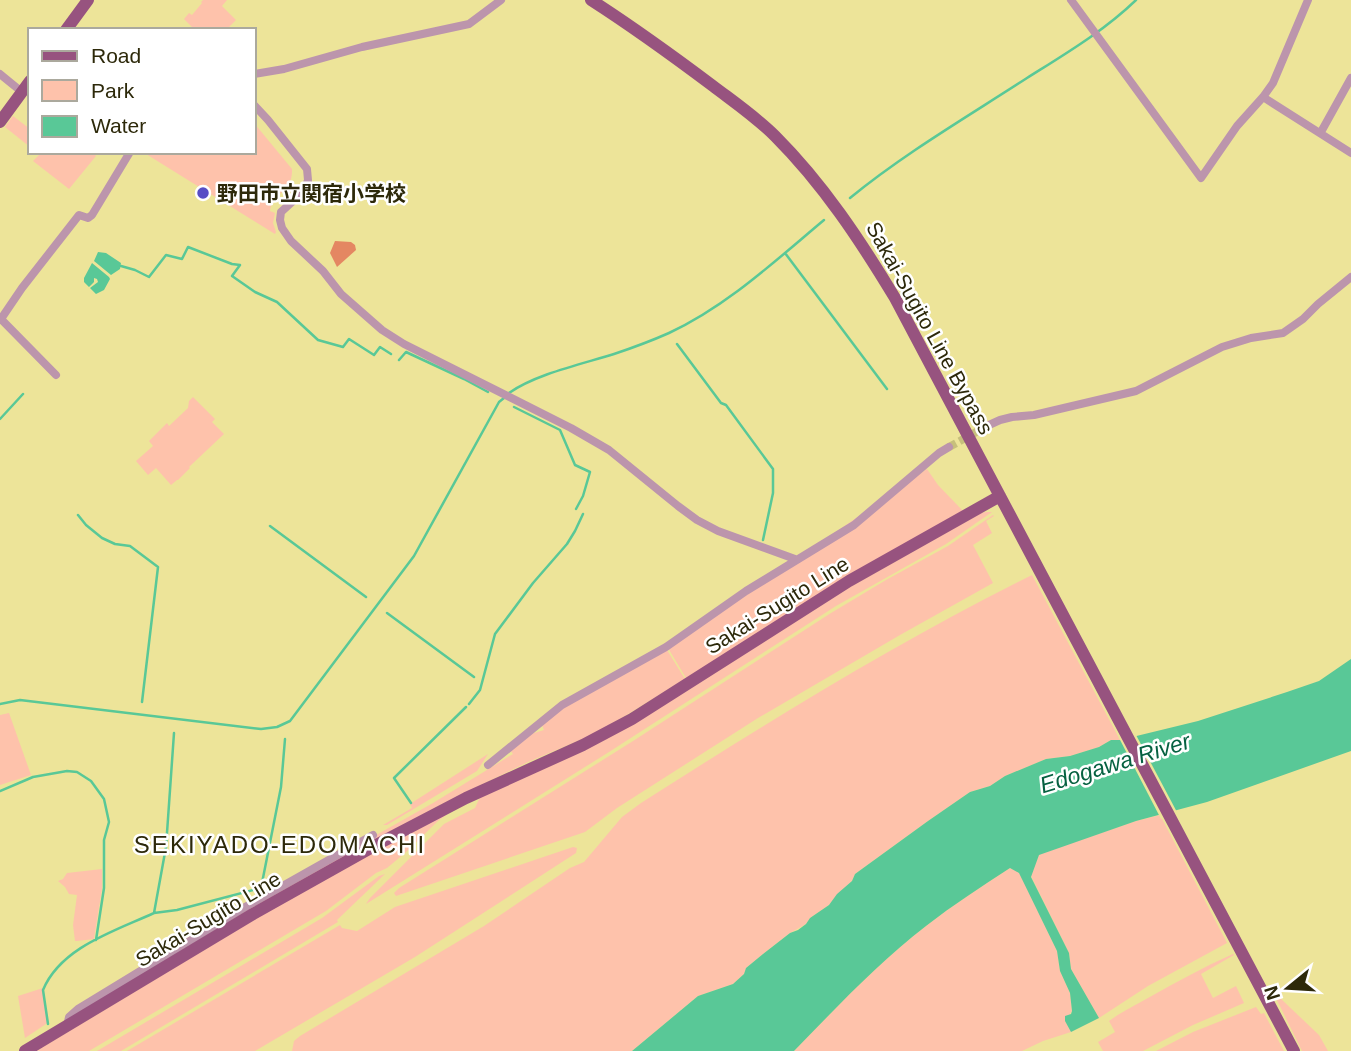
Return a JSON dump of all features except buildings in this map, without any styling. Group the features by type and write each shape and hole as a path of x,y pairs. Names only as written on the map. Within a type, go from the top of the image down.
{"main road":[{"path":"67,28 88,0"},
{"name":"Sakai-Sugito Line Bypass","path":"591,0 746,111 774,135 826,193 869,253 895,298 1000,496"},
{"path":"0,122 28,84"},
{"path":"1000,496 1294,1051"},
{"name":"Sakai-Sugito Line","path":"25,1051 253,914 376,845 632,719 827,594 1000,496"}],"street":[{"path":"256,74 469,24 501,0"},
{"path":"1071,0 1201,178 1237,125 1273,83 1308,0"},
{"path":"0,74 22,92"},
{"path":"1321,132 1351,78"},
{"path":"1263,97 1351,153"},
{"path":"256,107 307,169 305,190 284,208 280,215 282,228 341,294 391,338 571,428 609,450 678,506 718,531 795,559"},
{"path":"56,375 0,318 79,215 88,218 92,215 129,154"},
{"path":"989,425 1012,417 1034,415 1136,391 1222,347 1251,338 1283,333 1303,319 1351,276"},
{"path":"488,765 562,705 666,647 795,559 853,525 949,447"},
{"path":"67,1026 69,1017 89,1002 247,906 373,835"}],"green space":[{"path":"227,0 222,6 236,20 228,28 193,28 184,19 189,13 192,15 201,2"},
{"path":"13,116 28,127 28,145 5,127"},
{"path":"256,125 292,169 289,183 274,200 270,211 275,213 275,234 146,154 256,154"},
{"path":"39,155 96,156 69,189 33,161"},
{"path":"193,397 215,419 212,422 224,434 171,485 156,468 148,475 136,461 153,446 149,441 167,423 169,426 188,408"},
{"path":"927,469 963,511 686,678 668,648"},
{"path":"986,512 992,512 946,544 836,606 366,904 444,824 475,808 481,795 537,769 839,593"},
{"path":"993,515 986,521 992,533 973,545 993,583 758,718 617,808 585,832 396,896 394,893 831,613 948,546"},
{"path":"1032,575 1120,740 1111,740 1099,747 1070,756 1046,759 1005,776 990,786 970,792 855,874 852,881 829,905 763,954 746,968 744,974 733,984 698,996 632,1051 292,1051 294,1041 300,1036 484,926 570,868 584,862 622,817 641,803 834,684"},
{"path":"667,650 685,679 620,719 436,807 83,1008 268,896 433,803 513,754 510,750 531,734 544,730 542,725 572,701"},
{"path":"9,713 31,775 0,785 0,715"},
{"path":"488,754 477,771 383,825 412,808 410,804"},
{"path":"445,813 446,815 387,868 376,873 326,911 89,1051 36,1051 268,911"},
{"path":"1160,815 1227,943 1148,986 1099,1018 1071,969 1069,953 1031,876 1039,854"},
{"path":"573,847 577,848 576,853 415,957 255,1051 127,1051 340,925 342,928 357,931 395,907"},
{"path":"1010,868 1019,872 1057,951 1060,971 1070,993 1072,1011 1065,1021 1071,1032 1022,1051 794,1051 908,940"},
{"path":"102,869 102,889 94,939 75,941 73,925 77,895 69,894 58,881 67,873"},
{"path":"385,874 337,920 338,922 121,1051 97,1051 322,918"},
{"path":"1233,954 1201,974 1213,998 1236,986 1244,1003 1143,1051 1103,1051 1098,1042 1115,1032 1109,1021 1180,980"},
{"path":"43,988 49,1022 25,1038 18,996"},
{"path":"1279,997 1319,1035 1328,1051 1302,1051 1276,998"},
{"path":"1256,1007 1261,1014 1264,1013 1284,1051 1156,1051 1193,1032"}],"shaded area":[{"path":"335,241 351,242 356,250 337,267 330,253"}],"water":[{"path":"98,252 106,253 121,263 120,269 111,275 94,261"},
{"path":"92,263 110,279 104,290 96,294 90,288 98,282 97,279 94,278 89,287 84,282"},
{"name":"Edogawa River","path":"1351,659 1351,751 1207,802 1136,821 1039,855 1031,877 1069,953 1071,969 1099,1018 1071,1032 1065,1021 1065,1016 1072,1011 1070,993 1060,971 1057,951 1019,873 1010,868 908,940 794,1051 632,1051 698,996 733,984 744,974 746,968 763,954 829,905 852,881 855,874 970,792 990,786 1005,776 1046,759 1070,756 1099,747 1111,740 1198,721 1319,681"}],"pier":[{"path":"1135,733 1178,814 1161,819 1118,736"}],"waterway":[{"path":"850,198 914,151 1084,42 1136,0"},
{"path":"509,393 546,375 635,347 690,322 750,282 824,220"},
{"path":"121,266 149,277 166,255 182,259 188,247 240,265 232,276 255,292 277,302 318,340 343,347 349,339 374,355 380,347 391,354"},
{"path":"785,253 887,389"},
{"path":"677,344 773,469 773,493 763,540"},
{"path":"399,360 406,352 488,392"},
{"path":"0,419 23,394"},
{"path":"0,704 20,700 261,729 277,727 290,721 414,556 499,402 504,398"},
{"path":"514,407 560,430 575,465 590,472 576,509"},
{"path":"469,704 480,690 495,634 533,583 567,544 583,514"},
{"path":"78,515 102,538 115,544 130,546 158,567 142,702"},
{"path":"270,526 366,597"},
{"path":"387,613 474,677"},
{"path":"411,803 394,778 466,707"},
{"path":"48,1024 43,990 62,962 106,934 154,913 166,847 174,733"},
{"path":"154,913 177,910 261,888 281,787 285,739"},
{"path":"0,791 33,777 67,771 77,772 91,781 104,799 109,822 104,840 104,888 96,940"}],"tunnel":[{"path":"949,447 989,425"}],"place":[{"name":"野田市立関宿小学校","path":"203,193"}],"district":[{"name":"SEKIYADO-EDOMACHI","path":"280,844"}]}
